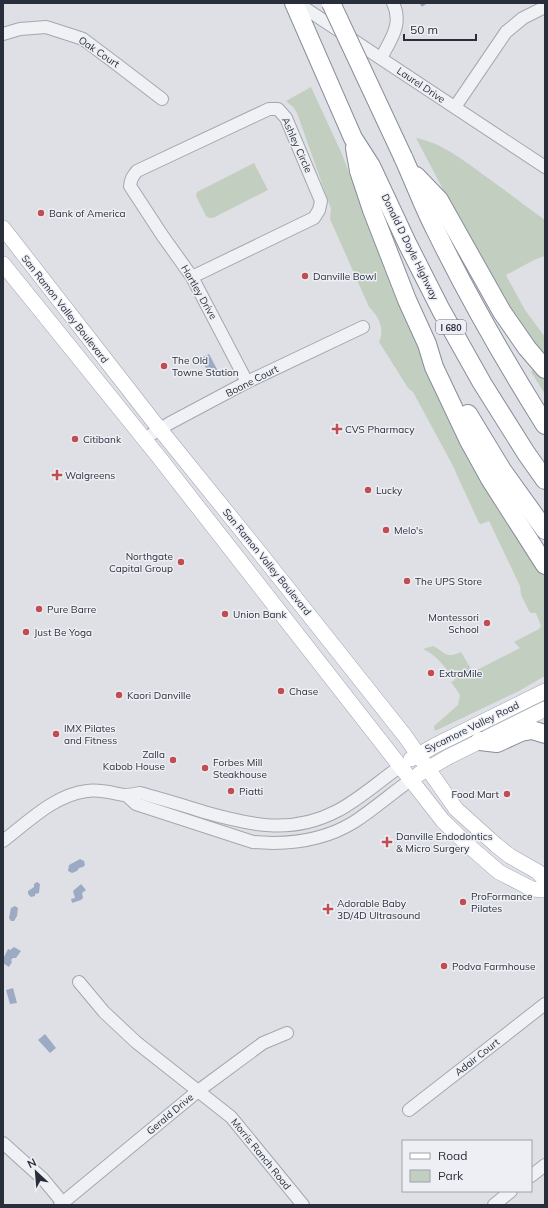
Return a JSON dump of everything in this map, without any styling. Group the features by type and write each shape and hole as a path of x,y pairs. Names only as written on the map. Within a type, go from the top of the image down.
{"highway":[{"path":"294,3 365,169 372,210 407,300 427,344 434,367 469,441 490,479 545,565"},
{"name":"I 680","path":"331,3 434,228 468,294 508,366 545,425"},
{"path":"405,162 439,200 502,312 527,348 545,369"},
{"name":"Donald D Doyle Highway","path":"365,169 407,243 441,310 482,383 545,480"},
{"path":"427,344 441,365 506,476 545,530"},
{"path":"480,741 497,743 521,732 532,730 545,734"}],"main road":[{"name":"San Ramon Valley Boulevard","path":"4,233 405,736 456,809 481,833 510,856 538,872 545,880"},
{"name":"San Ramon Valley Boulevard","path":"3,264 144,439 412,779 443,821 499,872 532,889 545,890"},
{"name":"Sycamore Valley Road","path":"401,766 418,754 545,691"},
{"name":"Sycamore Valley Road","path":"412,779 480,741 545,709"}],"street":[{"name":"Laurel Drive","path":"297,3 545,167"},
{"path":"382,58 395,32 398,19 393,3"},
{"path":"455,107 506,32 522,18 545,7"},
{"name":"Oak Court","path":"3,34 20,29 46,27 78,38 115,63 162,99"},
{"name":"Ashley Circle","path":"130,186 131,178 137,171 269,109 278,109 283,113 321,201 319,210 314,218 192,277"},
{"name":"Hartley Drive","path":"130,186 192,277 248,382"},
{"name":"Boone Court","path":"144,439 159,429 248,382 363,327"},
{"path":"3,841 51,804 87,791 105,791 126,795 140,793 237,821 256,825 291,826 321,818 335,812 357,799 401,766"},
{"path":"126,795 136,804 253,842 273,844 315,838 341,829 366,814 412,779"},
{"name":"Morris Ranch Road","path":"79,982 104,1012 136,1042 231,1117 297,1203"},
{"name":"Adair Court","path":"409,1110 545,1004"},
{"name":"Gerald Drive","path":"62,1204 198,1091 263,1043 287,1033"},
{"path":"3,1143 43,1179 62,1204"},
{"path":"532,1175 545,1165"},
{"path":"494,1205 511,1192"}],"green space":[{"path":"311,87 342,154 391,286 442,400 525,548 545,577 545,676 519,691 435,731 434,726 458,705 460,695 451,682 455,680 448,671 437,658 423,649 433,646 448,655 461,652 473,672 520,648 514,642 539,629 541,626 536,613 531,613 529,611 521,595 520,586 489,521 481,524 479,523 452,464 413,392 408,388 379,342 381,337 380,323 376,315 369,307 330,219 331,209 297,113 286,101"},
{"path":"416,138 436,144 454,154 545,220 545,256 534,260 506,275 525,310 545,337 545,355 519,323 500,294"},
{"path":"254,163 268,190 213,218 206,216 196,196 197,192"},
{"path":"533,369 545,379 545,394 531,372"}],"water":[{"path":"209,354 218,371 210,376 201,358"},
{"path":"80,859 84,861 85,865 83,867 72,873 68,871 69,865"},
{"path":"37,882 40,884 39,893 31,897 28,894 28,891 34,887 34,884"},
{"path":"81,884 86,890 82,893 83,898 72,903 71,899 75,898 73,891"},
{"path":"15,906 18,908 17,916 14,921 11,921 9,918 11,908"},
{"path":"14,947 21,951 16,958 11,960 12,962 9,967 3,963 3,959 8,949 10,950"},
{"path":"13,988 17,1003 10,1004 6,990"},
{"path":"45,1034 56,1048 50,1053 38,1040"}],"place":[{"name":"Bank of America","path":"41,213"},
{"name":"Danville Bowl","path":"305,276"},
{"name":"The Old Towne Station","path":"164,366"},
{"name":"CVS Pharmacy","path":"337,429"},
{"name":"Citibank","path":"75,439"},
{"name":"Walgreens","path":"57,475"},
{"name":"Lucky","path":"368,490"},
{"name":"Melo's","path":"386,530"},
{"name":"Northgate Capital Group","path":"181,562"},
{"name":"The UPS Store","path":"407,581"},
{"name":"Pure Barre","path":"39,609"},
{"name":"Union Bank","path":"225,614"},
{"name":"Montessori School","path":"487,623"},
{"name":"Just Be Yoga","path":"26,632"},
{"name":"ExtraMile","path":"431,673"},
{"name":"Chase","path":"281,691"},
{"name":"Kaori Danville","path":"119,695"},
{"name":"IMX Pilates and Fitness","path":"56,734"},
{"name":"Zalla Kabob House","path":"173,760"},
{"name":"Forbes Mill Steakhouse","path":"205,768"},
{"name":"Piatti","path":"231,791"},
{"name":"Food Mart","path":"507,794"},
{"name":"Danville Endodontics & Micro Surgery","path":"387,842"},
{"name":"ProFormance Pilates","path":"463,902"},
{"name":"Adorable Baby 3D/4D Ultrasound","path":"328,909"},
{"name":"Podva Farmhouse","path":"444,966"}]}
